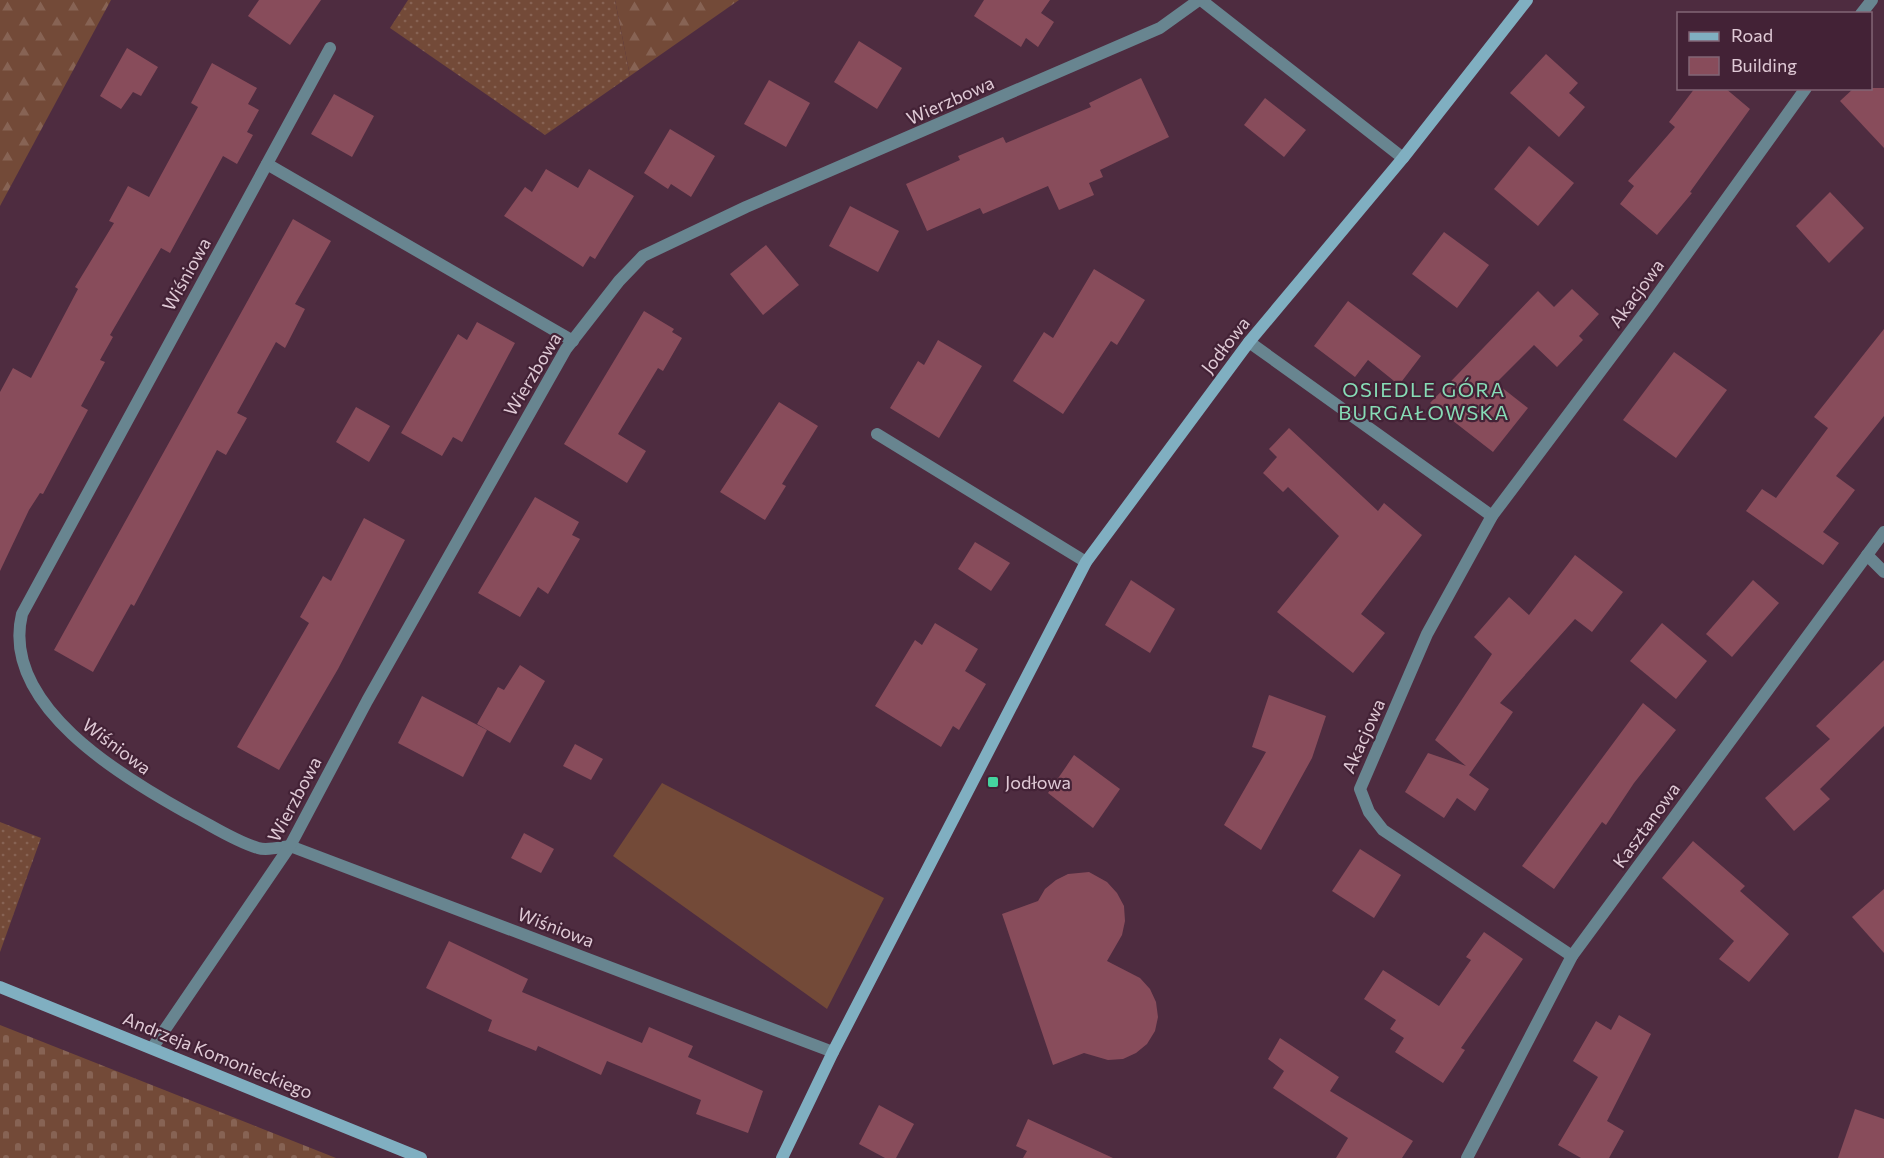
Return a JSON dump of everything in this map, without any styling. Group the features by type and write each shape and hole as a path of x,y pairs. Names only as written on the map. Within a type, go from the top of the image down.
{"street":[{"path":"1200,0 1402,158"},
{"name":"Wierzbowa","path":"153,1047 290,846 367,701 573,341 619,281 643,256 746,207 1160,28 1200,0"},
{"name":"Jodłowa","path":"782,1158 833,1052 1086,562 1249,342 1402,158 1527,0"},
{"path":"1863,12 1872,0"},
{"name":"Wiśniowa","path":"330,48 22,614 18,629 19,651 38,691 72,737 117,771 147,791 260,849 290,846 833,1052"},
{"name":"Akacjowa","path":"1572,956 1383,830 1369,812 1360,789 1427,634 1492,516 1645,312 1805,90"},
{"path":"267,164 573,341"},
{"path":"1249,342 1492,516"},
{"path":"877,434 1086,562"},
{"name":"Kasztanowa","path":"1467,1158 1572,956 1884,532"},
{"path":"1867,555 1884,572"},
{"name":"Andrzeja Komonieckiego","path":"0,987 153,1047 421,1158"}],"green space":[{"path":"0,0 111,0 0,206"},
{"path":"408,0 615,0 630,76 545,135 390,28"},
{"path":"615,0 739,0 630,76"},
{"path":"662,783 884,898 827,1009 613,856"},
{"path":"0,822 41,838 0,952"},
{"path":"0,1025 336,1158 0,1158"}],"building":[{"path":"259,0 321,0 290,45 248,16"},
{"path":"984,0 1050,0 1041,13 1054,22 1038,47 1026,38 1021,47 974,16"},
{"path":"859,41 902,68 877,109 834,82"},
{"path":"127,48 158,67 141,96 133,92 121,109 100,96"},
{"path":"1546,54 1578,83 1569,93 1585,107 1559,137 1510,93"},
{"path":"212,63 257,88 248,104 259,110 247,132 253,135 237,164 223,156 170,253 161,248 110,335 113,337 100,360 105,362 81,406 88,410 43,494 40,493 29,510 0,571 0,392 13,368 31,378 78,289 75,287 114,223 109,221 128,186 149,197 198,107 191,103"},
{"path":"1141,78 1169,137 1100,170 1103,177 1089,183 1094,195 1059,210 1048,186 983,214 980,208 927,231 906,184 960,160 958,156 1003,137 1006,143 1091,107 1089,103"},
{"path":"769,80 810,103 786,147 744,124"},
{"path":"1884,88 1884,148 1840,101 1852,90"},
{"path":"1693,90 1727,90 1750,109 1690,192 1692,193 1657,235 1620,204 1634,186 1628,181 1675,127 1669,122"},
{"path":"334,94 374,116 352,157 311,134"},
{"path":"1265,98 1306,130 1284,157 1244,125"},
{"path":"670,129 715,156 691,197 671,184 668,189 644,173"},
{"path":"1529,146 1574,183 1538,226 1494,189"},
{"path":"546,169 578,188 589,169 634,196 595,259 590,256 583,267 504,216 525,187 532,192"},
{"path":"1830,192 1864,228 1829,263 1796,226"},
{"path":"850,206 899,231 878,272 829,246"},
{"path":"293,219 331,241 295,304 305,309 285,348 276,342 237,413 247,418 226,455 217,450 134,606 131,604 93,672 54,650"},
{"path":"1444,232 1489,265 1457,308 1412,274"},
{"path":"766,245 799,285 763,315 730,274"},
{"path":"1094,269 1145,300 1117,345 1111,341 1063,414 1013,381 1044,332 1053,338"},
{"path":"1572,289 1599,314 1579,336 1583,340 1557,367 1534,345 1496,383 1528,408 1493,452 1430,403 1538,291 1554,307"},
{"path":"1348,301 1421,356 1399,385 1368,360 1355,377 1314,346"},
{"path":"644,311 674,329 672,332 682,338 663,371 658,368 618,434 646,451 627,483 564,444"},
{"path":"477,322 515,343 462,442 453,437 442,456 401,433 458,334 467,340"},
{"path":"1884,329 1884,416 1836,476 1855,490 1823,532 1839,543 1823,565 1746,511 1762,489 1776,498 1828,428 1814,417"},
{"path":"938,340 982,366 939,438 890,408 918,361 924,365"},
{"path":"1674,352 1727,390 1676,458 1623,420"},
{"path":"779,402 818,426 782,484 786,486 765,520 720,492"},
{"path":"356,407 390,426 369,462 336,442"},
{"path":"1289,428 1378,511 1384,503 1422,535 1361,614 1385,633 1353,673 1277,612 1339,536 1288,487 1283,492 1263,473 1277,457 1269,449"},
{"path":"535,497 579,522 572,535 580,539 548,594 538,587 520,617 478,593"},
{"path":"364,518 405,540 338,669 279,770 237,747 309,623 300,617 323,576 331,581"},
{"path":"975,542 1010,563 991,591 958,569"},
{"path":"1575,555 1623,592 1592,632 1575,619 1500,703 1513,712 1469,775 1489,789 1475,811 1457,798 1444,818 1405,792 1428,753 1466,766 1435,740 1492,654 1474,637 1509,597 1529,615"},
{"path":"1131,580 1175,609 1150,653 1105,625"},
{"path":"1753,580 1779,603 1732,657 1706,634"},
{"path":"935,623 978,649 965,671 986,684 959,730 953,726 941,747 875,706 915,640 922,645"},
{"path":"1662,623 1707,661 1676,699 1630,661"},
{"path":"1884,660 1884,726 1820,789 1830,799 1794,831 1765,798 1830,739 1816,726"},
{"path":"520,665 545,681 510,743 477,724 498,687 504,690"},
{"path":"1269,695 1326,716 1312,758 1261,850 1224,825 1266,752 1252,747"},
{"path":"422,696 487,730 463,777 398,743"},
{"path":"1643,703 1676,730 1634,783 1606,825 1602,822 1554,889 1522,866"},
{"path":"575,744 603,759 591,780 563,766"},
{"path":"1074,755 1120,789 1093,828 1048,793"},
{"path":"524,833 554,849 541,873 511,858"},
{"path":"1693,841 1745,886 1740,891 1789,934 1749,982 1719,959 1734,941 1662,878"},
{"path":"1360,849 1401,875 1374,918 1332,891"},
{"path":"1089,872 1107,882 1117,893 1124,906 1125,921 1122,935 1107,961 1140,978 1150,989 1156,1002 1158,1017 1155,1031 1147,1044 1136,1053 1123,1059 1108,1060 1084,1053 1053,1065 1002,914 1038,901 1045,889 1068,874"},
{"path":"1884,889 1884,953 1852,917"},
{"path":"1484,932 1523,959 1461,1048 1465,1050 1443,1083 1395,1052 1404,1038 1390,1029 1396,1020 1364,999 1383,970 1439,1006 1471,960 1466,957"},
{"path":"449,941 528,979 522,992 642,1043 649,1027 693,1046 688,1057 763,1091 748,1133 696,1114 701,1100 607,1061 601,1075 538,1046 536,1051 488,1031 492,1020 426,988"},
{"path":"1619,1015 1651,1034 1607,1121 1624,1131 1609,1158 1581,1158 1558,1145 1598,1077 1573,1061 1596,1021 1611,1030"},
{"path":"1280,1038 1339,1077 1330,1091 1413,1141 1402,1158 1336,1158 1348,1138 1273,1088 1284,1071 1268,1059"},
{"path":"879,1105 914,1124 896,1158 885,1158 859,1144"},
{"path":"1855,1109 1884,1119 1884,1158 1838,1158"},
{"path":"1028,1119 1113,1158 1023,1158 1027,1151 1016,1146"}],"place":[{"name":"Jodłowa","path":"993,782"}],"district":[{"name":"OSIEDLE GÓRA BURGAŁOWSKA","path":"1424,400"}]}
